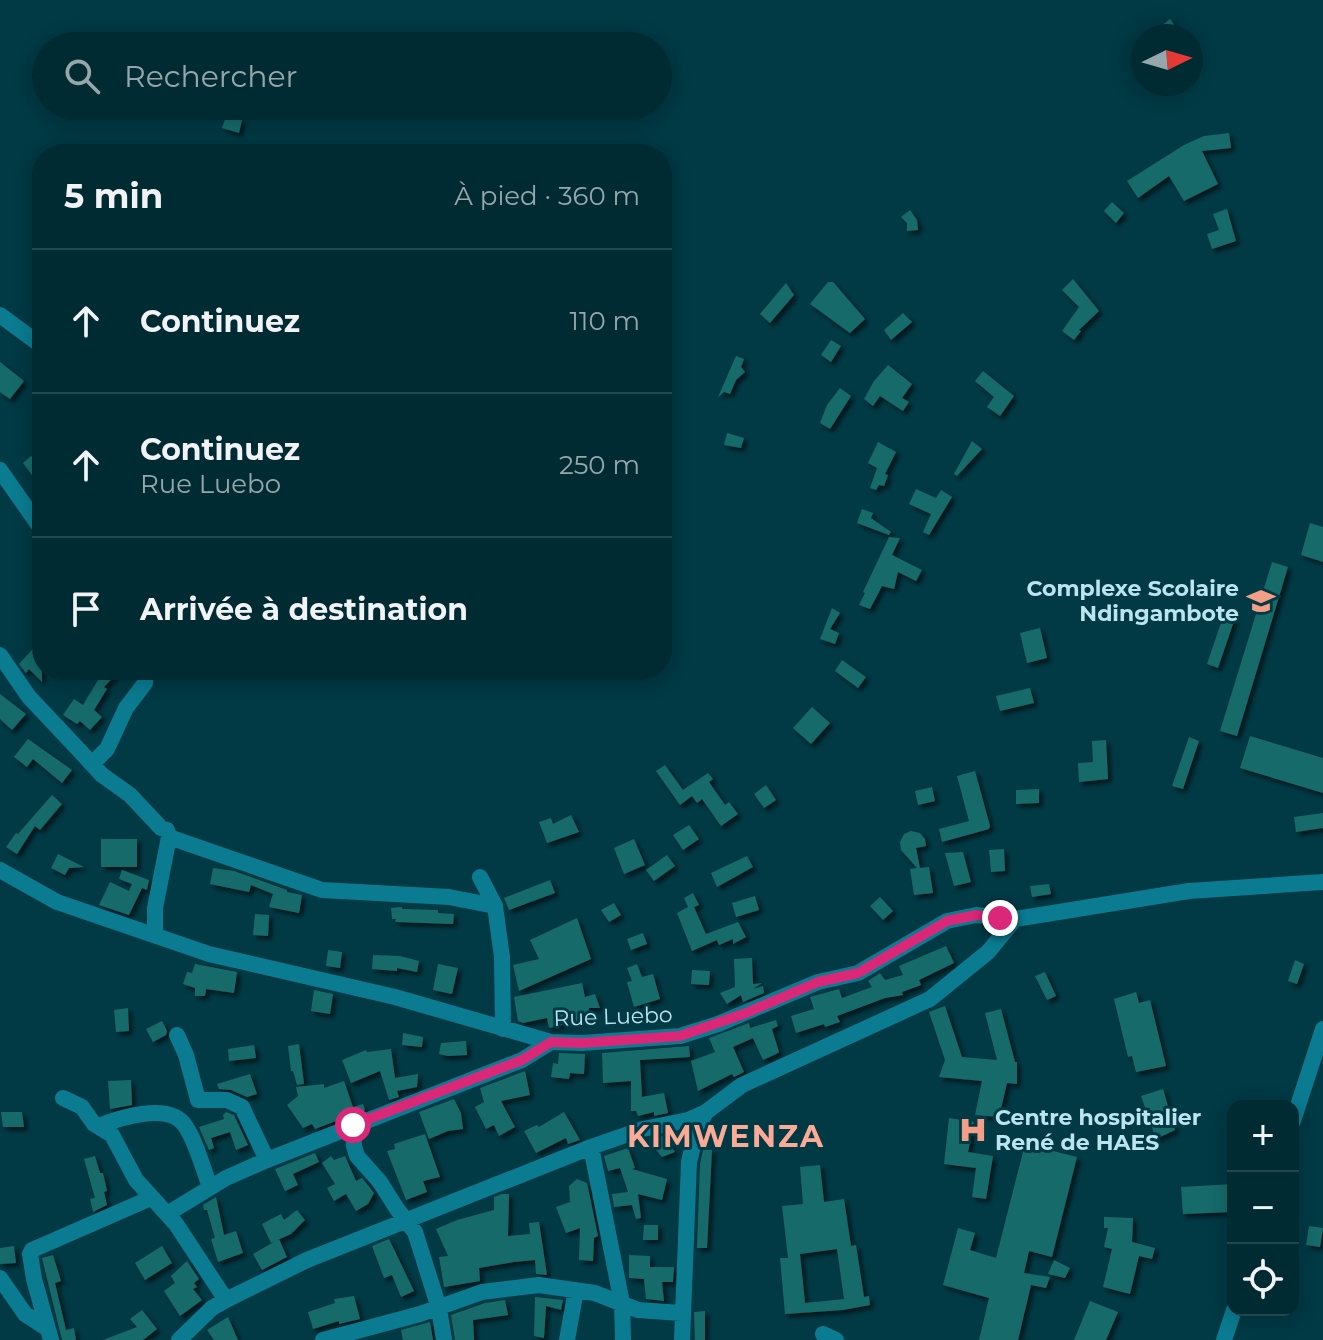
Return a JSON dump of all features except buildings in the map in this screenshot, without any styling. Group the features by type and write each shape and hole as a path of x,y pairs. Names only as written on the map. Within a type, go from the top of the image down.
{"street":[{"path":"0,315 32,339"},
{"path":"0,470 32,516"},
{"path":"0,655 29,697 102,775 130,795 161,828 167,830 169,837 155,908 155,934"},
{"path":"93,763 107,749 126,708 145,680"},
{"path":"169,837 322,890 449,897 495,906"},
{"name":"Rue Luebo","path":"4,876 57,902 209,954 395,997 551,1042 582,1043 680,1036 746,1013 818,982 858,973 947,921 976,915 1015,919 1189,891 1323,882"},
{"path":"480,877 495,906 504,975 503,1029"},
{"path":"179,1340 212,1308 307,1260 591,1147 643,1129 688,1120 706,1112 742,1085 930,999 988,952 1015,919"},
{"path":"1299,1103 1323,1029"},
{"path":"177,1035 186,1055 198,1100 227,1100 242,1107 267,1160"},
{"path":"167,1214 210,1187 267,1160 522,1060 551,1042"},
{"path":"63,1098 82,1107 112,1135 136,1180 167,1214 226,1300"},
{"path":"682,1340 691,1150 706,1112"},
{"path":"99,1126 145,1114 175,1117 186,1127 210,1187"},
{"path":"353,1125 357,1156 380,1182 415,1232 439,1308 444,1340"},
{"path":"591,1147 622,1303 623,1340"},
{"path":"50,1334 29,1257 32,1250 151,1198"},
{"path":"0,1278 16,1304 50,1334"},
{"path":"595,1293 617,1278"},
{"path":"16,1304 28,1298 34,1279"},
{"path":"330,1339 496,1289 539,1285 595,1293 638,1310 681,1313"},
{"path":"567,1340 576,1290"},
{"path":"1224,1340 1232,1316"}],"place":[{"name":"Complexe Scolaire Ndingambote","path":"1261,601"},
{"name":"Centre hospitalier René de HAES","path":"973,1130"}],"district":[{"name":"KIMWENZA","path":"726,1137"}],"route":[{"path":"353,1125 522,1060 551,1042 582,1043 680,1036 718,1024 818,982 858,973 947,921 976,915 1000,918"}]}
